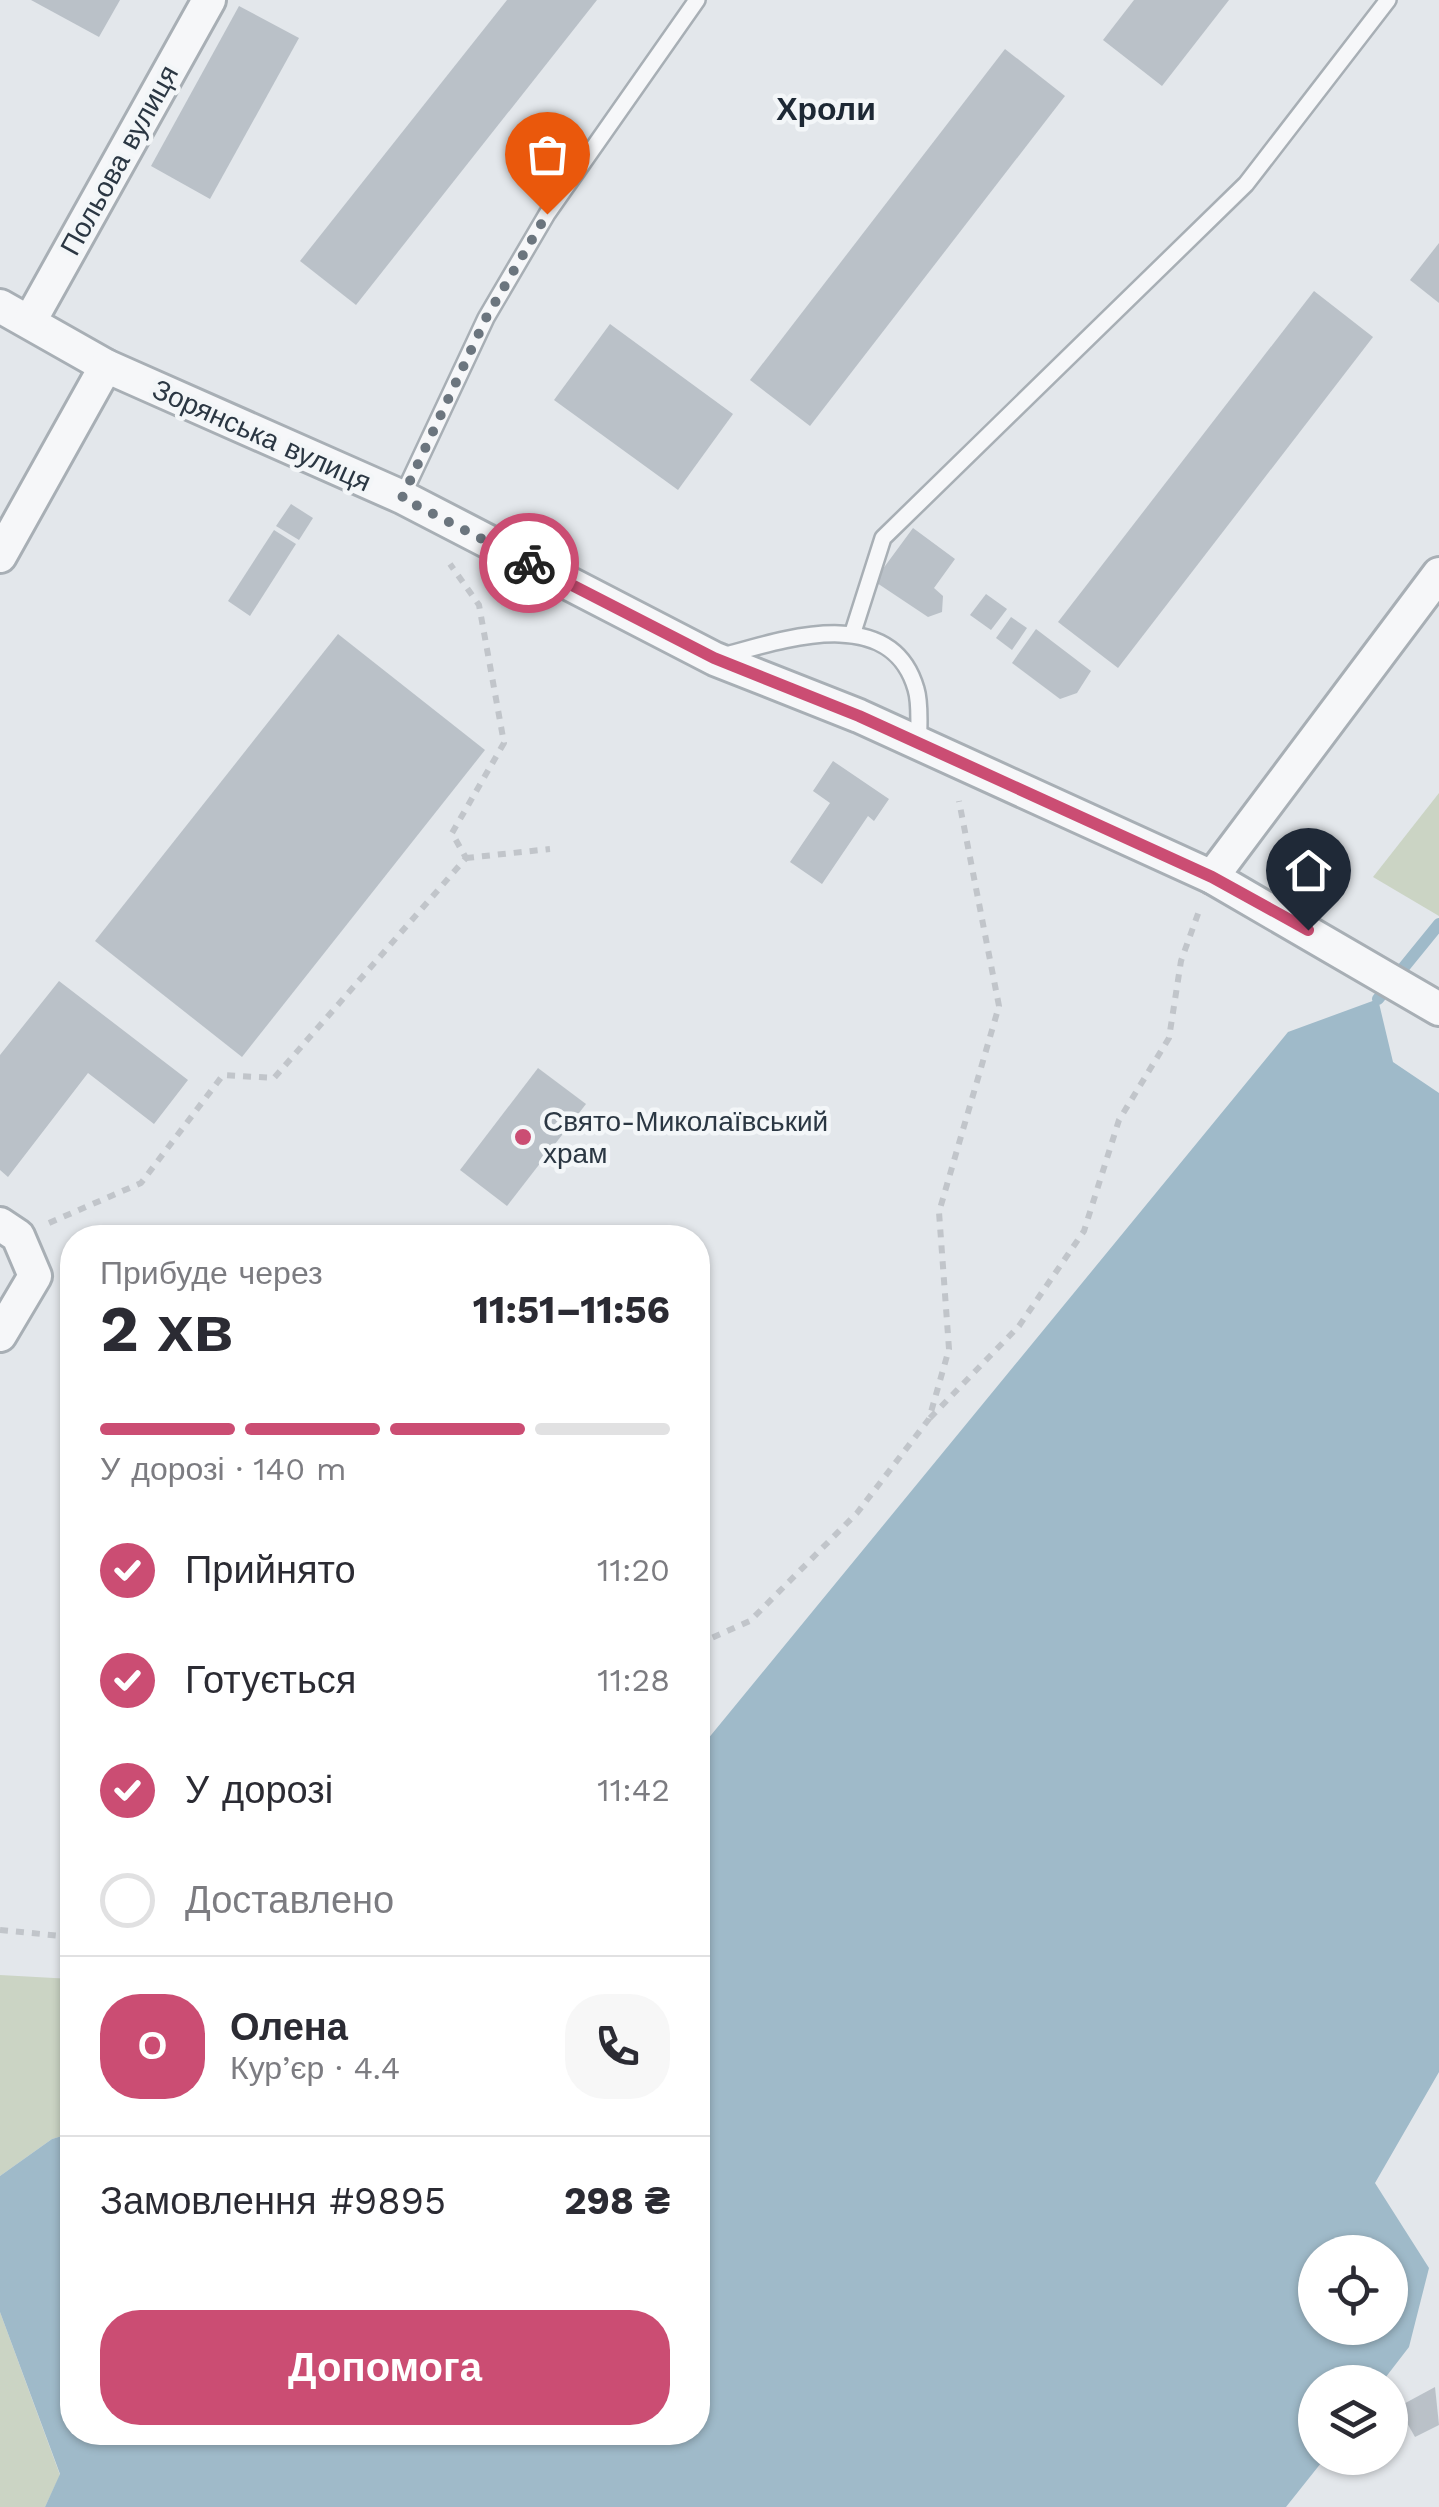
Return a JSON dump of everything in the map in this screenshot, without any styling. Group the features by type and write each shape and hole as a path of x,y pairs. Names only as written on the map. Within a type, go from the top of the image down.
{"street":[{"name":"Польова вулиця","path":"15,314 209,0"},
{"name":"Зорянська вулиця","path":"15,314 106,366 402,498 714,658 919,744 1212,877 1439,1009"},
{"path":"0,556 106,366"},
{"path":"1212,877 1439,574"},
{"path":"0,1336 35,1276 9,1230"}],"lane":[{"path":"402,498 486,318 538,229 697,0"},
{"path":"853,632 883,538 1246,184 1388,0"},
{"path":"714,658 800,636 853,632 894,655 916,687 919,744"}],"path":[{"path":"446,558 478,604 504,744 452,833 466,858"},
{"path":"930,1419 948,1349 939,1212 999,1006 951,760"},
{"path":"9,1230 140,1183 223,1076 274,1078 466,858 550,849"},
{"path":"710,1638 750,1620 857,1512 930,1419 1019,1326 1084,1231 1119,1120 1169,1038 1180,961 1212,877"},
{"path":"0,1930 60,1937"}],"green space":[{"path":"1439,793 1439,916 1373,877"},
{"path":"0,1975 60,1978 60,2137 0,2176"},
{"path":"0,2312 60,2475 45,2507 0,2507"}],"water":[{"path":"1378,999 1393,1062 1439,1093 1439,2072 1375,2183 1429,2268 1409,2347 1395,2365 1298,2365 1298,2475 1311,2475 1286,2507 45,2507 60,2474 0,2312 0,2176 60,2137 60,2445 710,2445 710,1736 1288,1032"}],"building":[{"path":"31,0 120,0 99,37"},
{"path":"507,0 597,0 356,305 300,261"},
{"path":"1134,0 1229,0 1162,86 1103,40"},
{"path":"239,6 299,38 210,199 151,166"},
{"path":"1005,49 1065,96 810,426 750,380"},
{"path":"1439,243 1439,303 1410,280"},
{"path":"1314,291 1373,337 1118,668 1058,622"},
{"path":"610,324 733,414 678,490 554,400"},
{"path":"291,504 313,518 299,540 276,526"},
{"path":"913,528 955,559 934,588 943,596 942,612 928,617 874,581"},
{"path":"274,530 296,544 250,616 228,601"},
{"path":"986,594 1007,609 991,630 970,615"},
{"path":"1011,617 1027,628 1012,650 996,638"},
{"path":"1036,629 1091,671 1077,693 1060,699 1012,663"},
{"path":"338,634 485,750 242,1057 95,941"},
{"path":"833,761 889,799 874,821 868,816 822,884 790,862 830,803 813,791"},
{"path":"59,981 188,1080 154,1124 88,1073 8,1177 0,1170 0,1055"},
{"name":"Свято-Миколаївський храм","path":"538,1068 586,1104 507,1206 460,1170"},
{"path":"1435,2387 1439,2425 1415,2437 1408,2425 1408,2402"}],"waterway":[{"path":"1378,999 1439,924"}],"way so far":[{"path":"529,563 402,498 486,318 547,214"}],"place":[{"name":"Свято-Миколаївський храм","path":"523,1137"}],"district":[{"name":"Хроли","path":"826,109"}],"route":[{"path":"529,563 714,658 859,716 1166,855 1308,930"}]}
